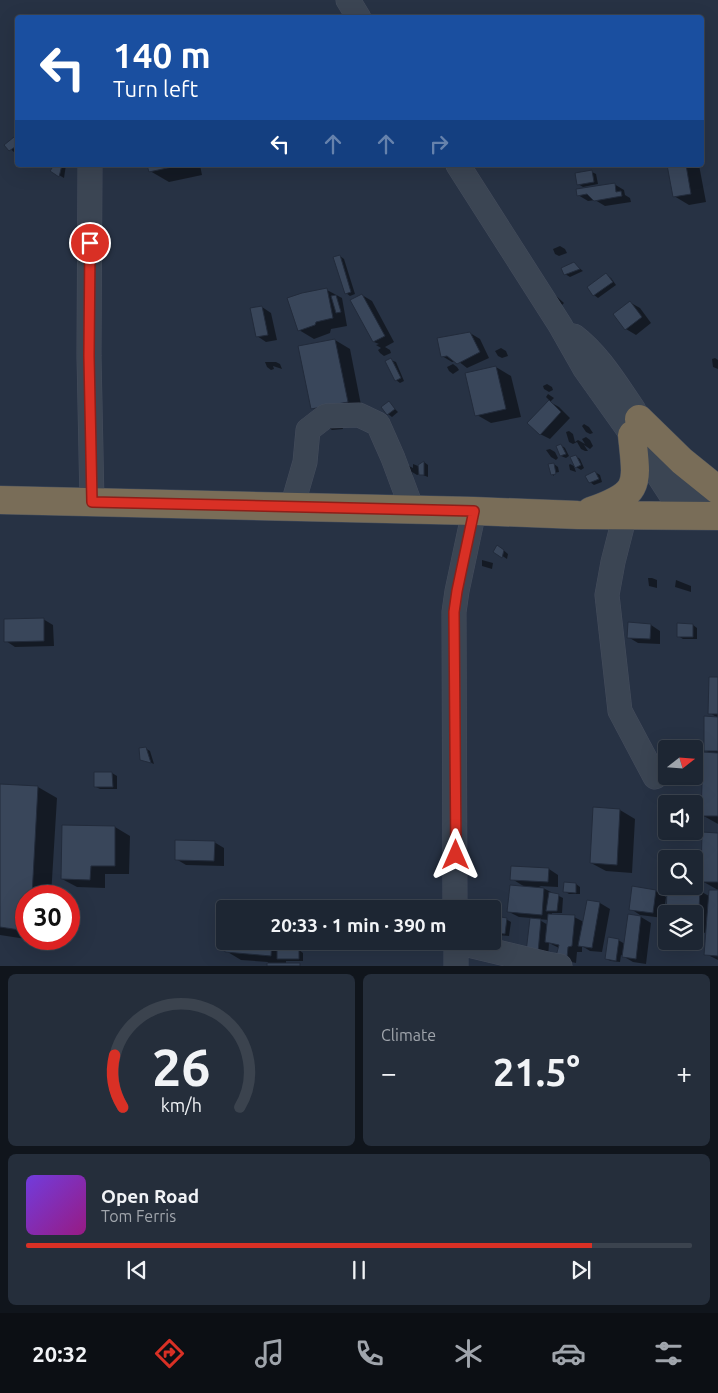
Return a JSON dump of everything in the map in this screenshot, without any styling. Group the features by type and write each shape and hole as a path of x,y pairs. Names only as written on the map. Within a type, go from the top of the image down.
{"highway":[{"path":"636,427 718,490"},
{"path":"578,515 612,504 631,490 635,478 636,427"},
{"path":"0,500 292,506 578,515 703,515"}],"street":[{"path":"348,0 357,15"},
{"path":"90,167 89,356 92,502"},
{"path":"459,167 585,369 636,427 703,515"},
{"path":"292,506 305,462 308,430 326,416 359,415 378,424 412,510"},
{"path":"455,900 454,612 474,511"},
{"path":"625,515 613,562 607,596 620,711 654,778"},
{"path":"456,950 456,966"},
{"path":"489,950 560,966"}],"building":[{"path":"15,138 15,147 9,151 4,145"},
{"path":"53,167 62,167 59,177 50,171"},
{"path":"148,167 172,167 149,172"},
{"path":"667,167 686,167 691,194 673,197"},
{"path":"592,170 594,182 577,185 575,173"},
{"path":"615,183 616,192 621,191 622,196 594,201 587,194 577,196 576,189"},
{"path":"340,255 351,292 345,294 333,257"},
{"path":"574,262 580,269 564,275 561,268"},
{"path":"606,273 613,282 593,296 587,287"},
{"path":"327,288 333,318 316,322 315,325 298,331 287,298"},
{"path":"362,294 385,336 373,342 350,300"},
{"path":"336,295 341,312 336,313 331,296"},
{"path":"630,301 642,317 625,330 613,314"},
{"path":"262,306 268,335 256,337 250,308"},
{"path":"470,332 480,352 457,364 447,356 441,357 437,338"},
{"path":"335,339 348,402 311,409 298,346"},
{"path":"391,358 401,378 395,381 385,361"},
{"path":"496,366 506,409 475,416 465,373"},
{"path":"549,400 561,412 540,435 527,423"},
{"path":"389,401 395,409 387,415 381,407"},
{"path":"561,444 566,454 560,456 556,446"},
{"path":"576,455 581,465 575,468 570,457"},
{"path":"424,461 424,475 419,475 418,465"},
{"path":"554,463 556,474 551,475 548,464"},
{"path":"595,471 599,479 589,483 585,476"},
{"path":"497,545 504,550 502,558 493,552"},
{"path":"44,618 44,641 4,642 4,619"},
{"path":"628,622 651,624 650,639 627,638"},
{"path":"677,623 693,624 693,637 677,637"},
{"path":"709,677 718,677 718,714 708,714"},
{"path":"704,716 718,717 718,751 704,751"},
{"path":"146,747 151,763 140,760 139,748"},
{"path":"703,752 718,753 718,816 703,816"},
{"path":"94,772 112,772 113,787 94,787"},
{"path":"0,784 38,786 33,885 15,885 15,929 0,927"},
{"path":"593,807 620,809 617,865 590,863"},
{"path":"62,825 115,826 115,866 91,866 90,880 61,879"},
{"path":"703,832 718,833 718,882 703,882"},
{"path":"175,840 215,841 214,861 175,860"},
{"path":"511,866 549,868 548,882 510,880"},
{"path":"564,882 576,883 576,893 563,892"},
{"path":"510,885 544,888 542,915 507,912"},
{"path":"632,886 656,890 653,913 629,910"},
{"path":"709,890 718,890 718,956 704,955"},
{"path":"549,892 559,894 557,911 546,911"},
{"path":"667,895 700,895 699,905 666,905"},
{"path":"587,900 600,902 592,948 578,946"},
{"path":"548,914 575,915 572,946 568,947 567,958 556,956 559,945 545,942"},
{"path":"628,914 641,916 636,959 622,957"},
{"path":"501,917 507,918 505,934 501,934"},
{"path":"530,918 541,919 538,953 526,952"},
{"path":"608,937 619,939 616,961 605,959"},
{"path":"225,950 271,950 271,956 225,952"},
{"path":"277,950 299,950 299,959 277,959"},
{"path":"267,963 300,963 300,966 267,966"}],"route":[{"path":"90,243 89,356 92,502 474,511 454,612 456,855"}]}
